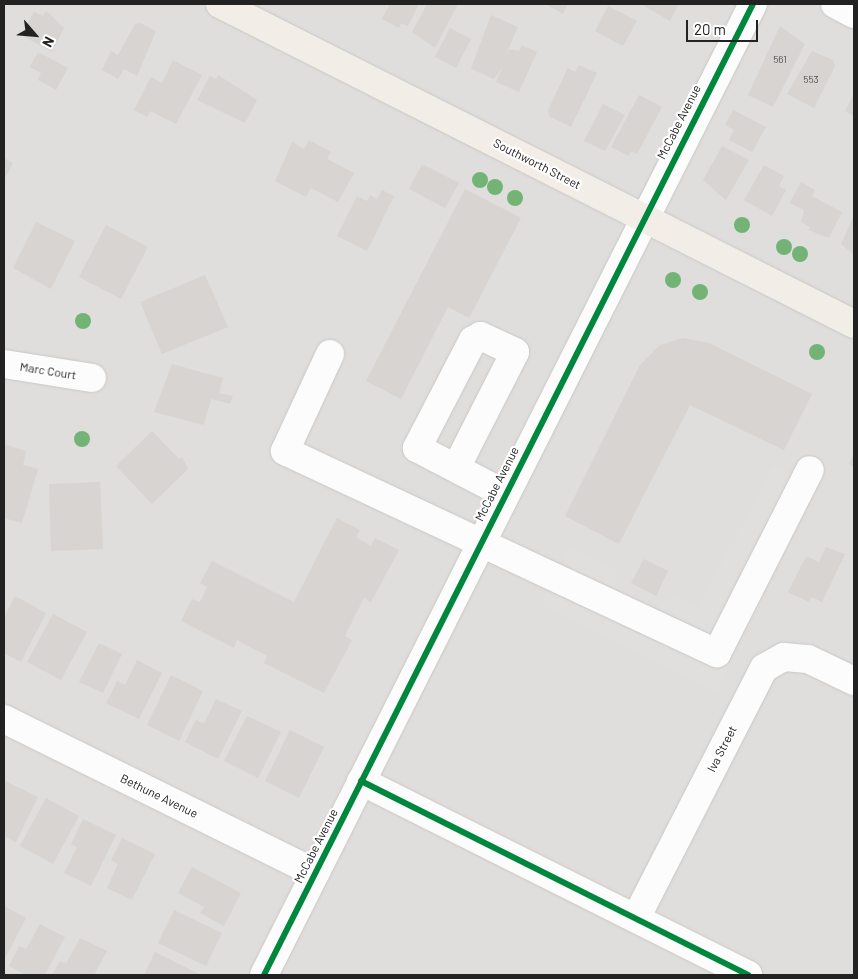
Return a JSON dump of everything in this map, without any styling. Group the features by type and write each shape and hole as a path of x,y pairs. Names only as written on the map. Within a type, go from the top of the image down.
{"main road":[{"name":"Southworth Street","path":"220,4 854,324"}],"street":[{"name":"McCabe Avenue","path":"264,975 643,218 753,4"},
{"path":"835,4 854,14"},
{"path":"456,468 515,352 480,336 473,340 417,448 505,494"},
{"path":"330,354 285,451 482,540 717,653 810,470"},
{"name":"Marc Court","path":"4,364 92,378"},
{"path":"458,370 497,389"},
{"name":"Iva Street","path":"636,918 764,668 784,657 808,658 854,682"},
{"name":"Bethune Avenue","path":"4,718 315,873"},
{"path":"361,781 748,975"}],"shaded area":[{"path":"4,4 854,4 854,975 4,975"},
{"path":"805,449 833,464 715,693 541,603 570,547 620,573 610,593 655,616 668,592 699,608 773,465 792,475"}],"building":[{"path":"390,4 419,4 408,26 401,23 399,28 382,19"},
{"path":"427,4 458,4 435,48 412,32"},
{"path":"545,4 568,4 563,14"},
{"path":"641,4 679,4 670,21"},
{"path":"608,6 637,21 623,46 595,31"},
{"path":"46,11 64,28 52,52 21,35 34,12 43,16"},
{"path":"491,15 518,27 505,56 509,49 519,51 522,45 537,52 519,92 496,82 503,66 494,79 471,69"},
{"path":"140,23 156,31 137,76 124,69 118,79 102,70 111,51 118,55 135,24"},
{"path":"780,26 805,44 773,107 748,95"},
{"path":"450,28 471,39 456,68 435,57"},
{"path":"812,51 833,60 835,66 814,108 787,94"},
{"path":"38,52 68,68 56,90 38,80 41,73 30,67"},
{"path":"173,60 202,75 176,124 150,111 147,117 134,110 151,77 162,83"},
{"path":"579,65 597,73 571,127 549,116 548,110 568,68 575,72"},
{"path":"218,75 257,100 245,123 197,100 210,76 216,79"},
{"path":"854,94 854,116 845,111"},
{"path":"639,95 662,107 637,154 631,151 629,156 611,147"},
{"path":"603,104 625,115 605,151 584,141"},
{"path":"733,110 766,127 752,152 729,140 734,130 725,125"},
{"path":"309,140 331,152 327,159 354,173 338,202 311,188 306,197 275,181 292,142 304,149"},
{"path":"722,146 749,160 726,200 703,180"},
{"path":"4,158 13,163 4,180"},
{"path":"422,164 459,183 445,208 409,189"},
{"path":"764,165 784,176 779,186 786,190 772,216 744,200"},
{"path":"801,182 815,190 812,196 842,212 829,238 808,230 810,227 801,222 804,210 790,203"},
{"path":"465,189 521,218 469,318 448,307 401,399 366,381"},
{"path":"382,190 394,196 367,251 337,236 357,196 367,201 370,195 377,199"},
{"path":"854,215 854,255 841,244"},
{"path":"36,222 75,241 51,289 13,268"},
{"path":"106,225 148,247 121,299 79,277"},
{"path":"205,275 228,327 162,354 140,302"},
{"path":"683,338 709,343 812,394 784,450 690,405 619,544 565,516 640,365 660,345"},
{"path":"172,364 223,378 219,393 233,396 230,404 211,399 204,425 154,412"},
{"path":"152,431 179,459 182,457 188,469 152,504 116,466"},
{"path":"4,444 26,451 23,465 38,469 22,523 4,518"},
{"path":"854,453 854,467 849,464"},
{"path":"100,482 103,549 51,551 49,484"},
{"path":"337,518 360,530 356,537 371,546 375,538 399,550 371,602 364,598 345,636 352,640 324,693 264,663 267,656 237,640 234,648 181,621 192,599 200,602 207,587 200,583 212,561 294,602"},
{"path":"826,547 845,554 822,602 811,597 809,602 788,592 806,556 819,562"},
{"path":"644,559 668,571 656,596 631,583"},
{"path":"15,596 46,613 21,662 4,653 4,618"},
{"path":"53,614 87,632 61,680 27,662"},
{"path":"99,643 122,654 103,693 79,682"},
{"path":"137,660 162,673 139,719 106,703 117,681 125,685"},
{"path":"171,675 203,691 179,741 147,725"},
{"path":"216,699 242,711 218,759 185,742 196,720 204,724"},
{"path":"247,716 281,732 258,778 224,761"},
{"path":"290,730 324,747 299,798 265,781"},
{"path":"5,781 38,797 16,842 4,836"},
{"path":"46,798 79,816 53,864 20,846"},
{"path":"83,819 116,835 91,886 64,873 77,847 71,844"},
{"path":"122,838 155,854 132,900 107,888 118,864 111,860"},
{"path":"192,867 241,893 224,926 200,913 204,907 178,893"},
{"path":"4,906 26,918 4,960"},
{"path":"174,910 222,933 206,966 158,943"},
{"path":"40,924 65,937 45,975 26,975 9,966 19,946 26,949"},
{"path":"80,938 107,951 94,975 52,975 60,961 66,964"},
{"path":"155,952 201,975 144,975"}],"cycle path":[{"path":"264,975 753,4"},
{"path":"361,781 748,975"}]}
